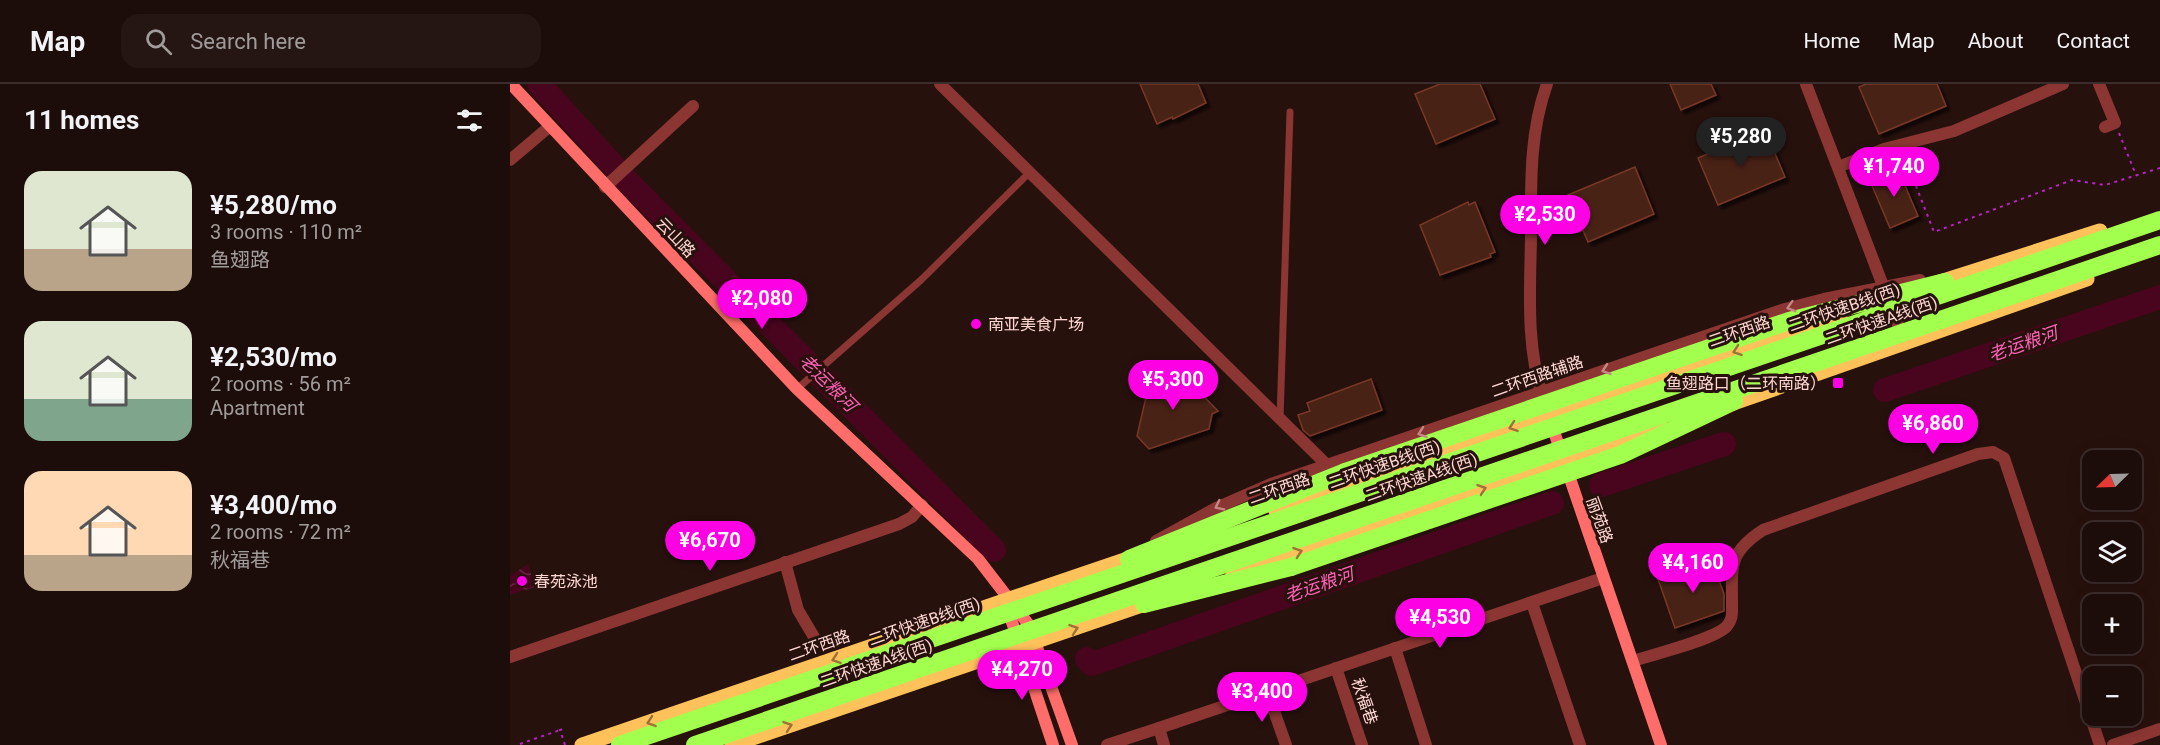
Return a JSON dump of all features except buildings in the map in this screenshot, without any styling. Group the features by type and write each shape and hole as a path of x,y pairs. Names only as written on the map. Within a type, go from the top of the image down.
{"highway":[{"name":"二环快速B线(西)","path":"620,745 2160,219"},
{"name":"二环快速A线(西)","path":"695,745 2160,245"},
{"path":"1129,559 1345,472 1802,316 2017,268"},
{"path":"1144,604 1291,567 1620,455 1786,377 1886,339"}],"main road":[{"name":"二环西路","path":"582,745 1129,559 1886,293 1972,272 2160,213"},
{"path":"732,745 1905,345 2160,252"}],"street":[{"name":"云山路","path":"511,84 549,127 609,183 797,388 978,559 1001,586 1008,600 1029,625 1072,745"},
{"path":"940,84 1327,465"},
{"path":"1547,84 1537,111 1532,153 1529,317 1541,392 1547,411"},
{"path":"1806,84 1905,345"},
{"path":"1838,167 1900,145 1954,131 2063,84"},
{"path":"2099,84 2110,125"},
{"path":"609,183 693,106"},
{"path":"510,160 549,127"},
{"name":"二环西路辅路","path":"1129,559 1168,533 1230,501 1327,465 1796,306 1886,293"},
{"name":"丽苑路","path":"1547,411 1662,745"},
{"path":"1633,661 1714,634 1726,627 1732,617 1732,568 1736,552 1744,542 1763,531 1978,454 1993,452 2004,458 2100,745"},
{"path":"510,657 899,524 912,517 922,505"},
{"path":"785,562 798,610 814,637"},
{"path":"1107,745 1603,578"},
{"path":"1008,600 1018,647 1053,745"},
{"path":"1532,603 1580,745"},
{"path":"1395,648 1426,745"},
{"name":"秋福巷","path":"1336,668 1362,745"},
{"path":"1267,691 1286,745"},
{"path":"1159,728 1164,745"},
{"path":"2113,745 2160,729"}],"lane":[{"path":"1280,419 1290,112"},
{"path":"797,388 823,368 921,280 1029,172"}],"path":[{"path":"2110,125 2136,175"},
{"path":"1900,145 1934,232 2072,180 2105,185 2160,168"},
{"path":"520,744 566,728"},
{"path":"560,730 565,745"}],"water":[{"name":"春苑泳池","path":"528,564 535,587 510,595 510,576"}],"waterway":[{"name":"老运粮河","path":"539,84 632,186 994,550"},
{"name":"老运粮河","path":"1885,390 2160,297"},
{"name":"老运粮河","path":"1601,485 1724,444"},
{"name":"老运粮河","path":"1087,659 1092,664 1552,503"}],"place":[{"name":"南亚美食广场","path":"976,324"},
{"name":"鱼翅路口（二环南路）","path":"1838,383"},
{"name":"春苑泳池","path":"522,581"}]}
